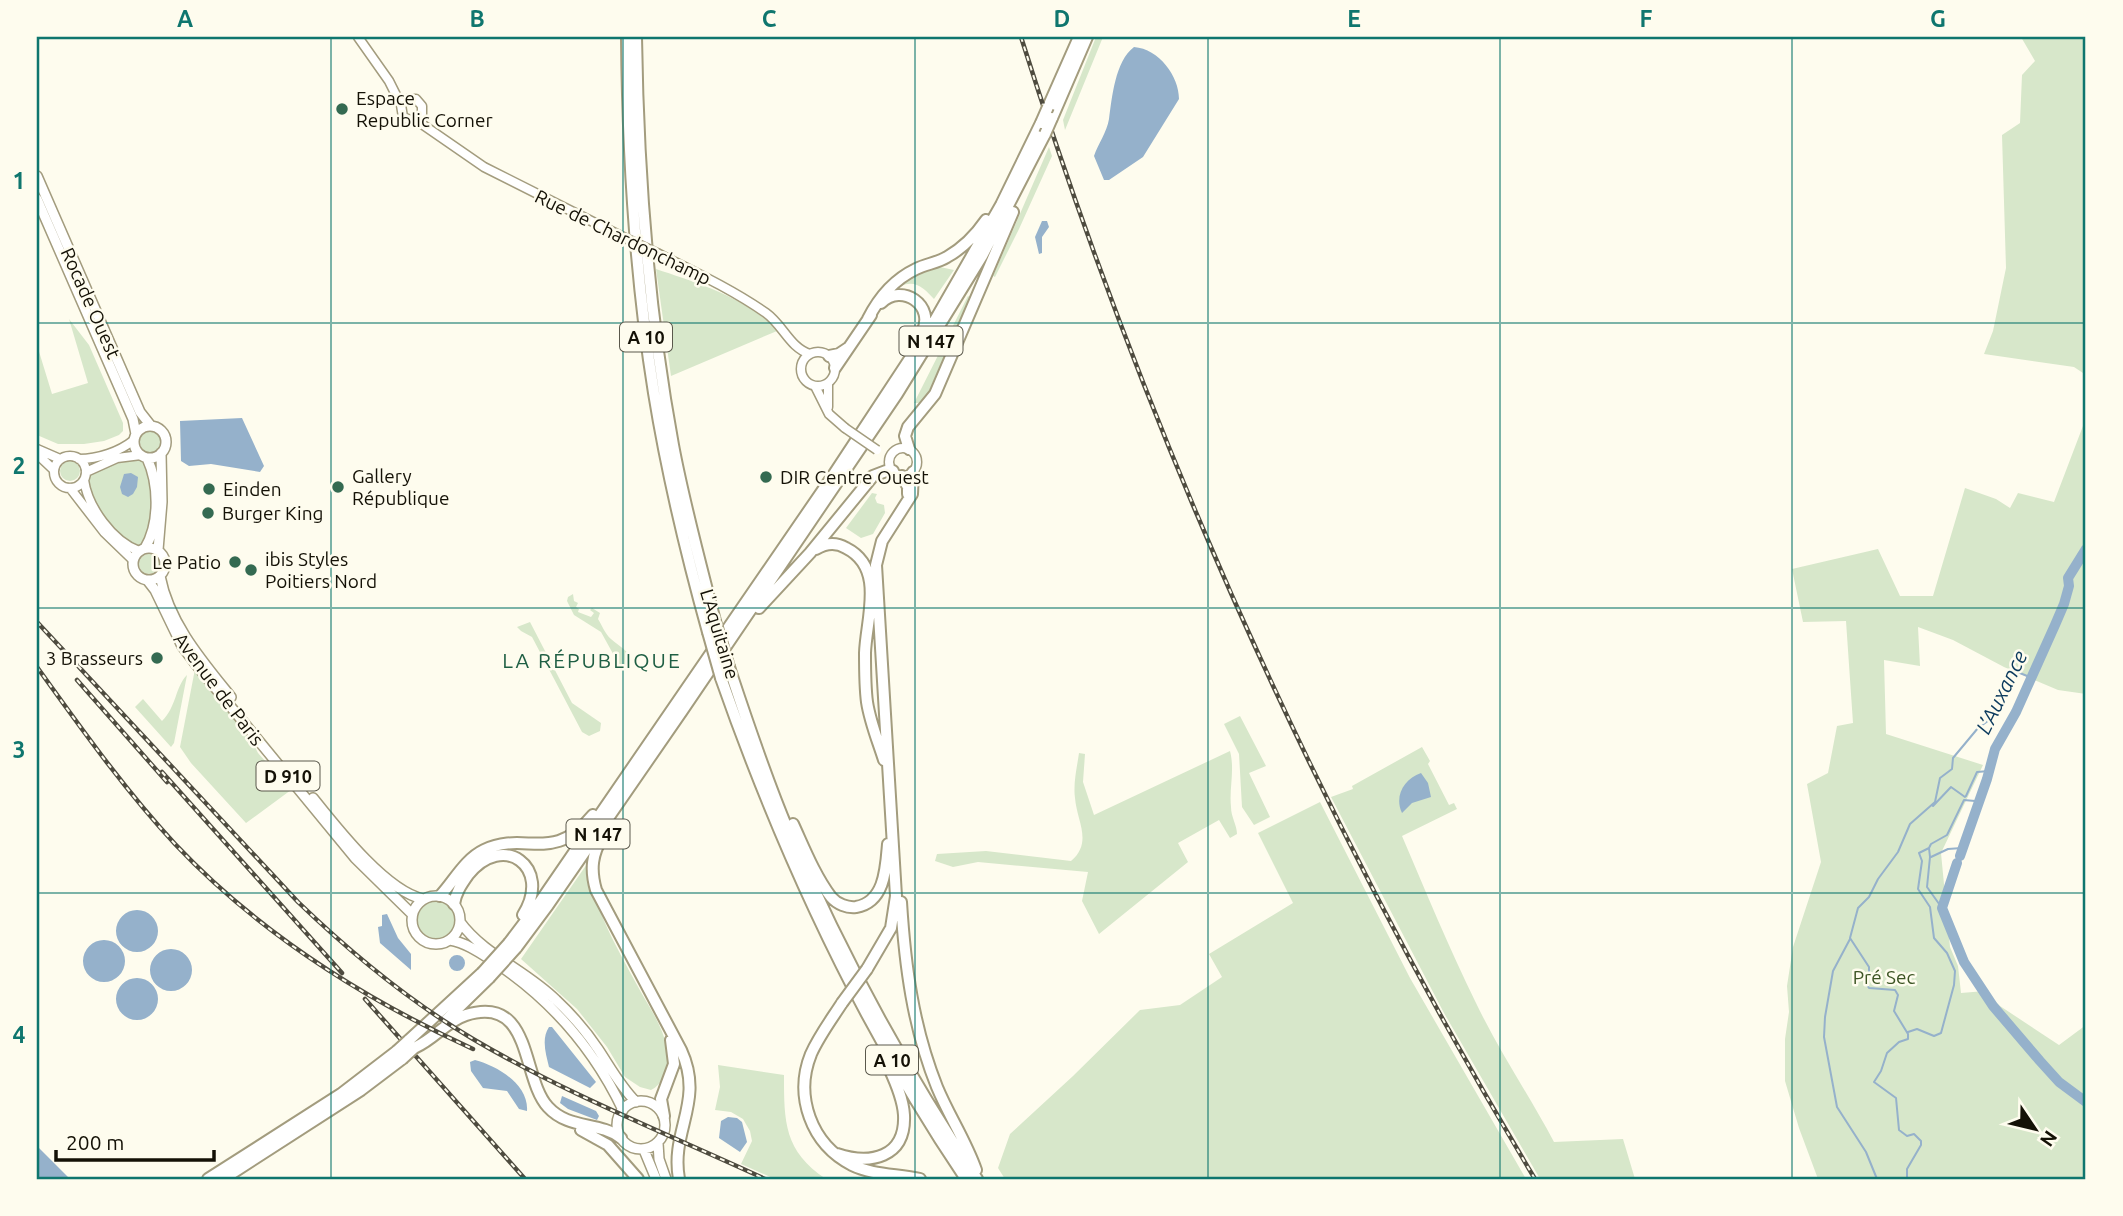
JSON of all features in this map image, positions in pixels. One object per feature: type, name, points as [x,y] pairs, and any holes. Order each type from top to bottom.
[{"type":"highway","name":"L'Aquitaine","points":[[627,37],[634,220],[646,342],[664,449],[689,562],[708,632],[769,808],[826,936],[894,1065],[966,1179]]},
{"type":"highway","name":"L'Aquitaine","points":[[636,37],[642,201],[654,330],[673,447],[707,590],[786,824],[833,931],[902,1060],[979,1179]]},
{"type":"highway","name":"N 147","points":[[511,944],[548,905],[680,715],[919,360],[982,256],[1052,116],[1079,37]]},
{"type":"highway","points":[[909,449],[905,436],[908,428],[935,394],[1044,132],[1064,101],[1087,37]]},
{"type":"highway","name":"N 147","points":[[223,1179],[413,1045],[486,976],[511,944],[905,366],[974,255],[1029,149],[1044,132]]},
{"type":"highway","points":[[835,368],[884,293],[899,279],[916,269],[946,258],[974,236],[1029,149]]},
{"type":"highway","points":[[868,319],[885,299],[892,295],[905,295],[918,302],[924,311],[926,323],[905,366]]},
{"type":"highway","points":[[829,356],[839,354],[850,346]]},
{"type":"highway","points":[[679,1179],[677,1155],[690,1102],[691,1086],[685,1059],[600,901],[591,870],[598,845],[680,715],[749,620],[810,553],[873,476],[886,471],[902,473],[909,492],[877,555],[865,651],[867,702],[888,771]]},
{"type":"highway","points":[[810,553],[826,544],[844,547],[860,559],[873,581],[896,896],[894,920],[888,936],[820,1036],[811,1055],[804,1087],[807,1113],[824,1142],[860,1168],[920,1179]]},
{"type":"highway","points":[[731,665],[786,809],[817,873],[836,902],[846,906],[868,903],[880,889],[891,810]]},
{"type":"highway","points":[[440,896],[471,859],[485,849],[504,845],[551,844],[576,833],[656,732]]},
{"type":"highway","points":[[894,852],[901,896],[906,967],[919,1034],[938,1088],[970,1152],[979,1179]]},
{"type":"highway","name":"N 147","points":[[454,904],[459,888],[483,860],[500,855],[520,860],[531,874],[533,891],[511,944]]},
{"type":"highway","points":[[826,936],[893,1077],[904,1114],[900,1138],[883,1156],[872,1160],[859,1160],[838,1154]]},
{"type":"highway","points":[[413,1045],[427,1042],[456,1019],[488,1013],[499,1015],[515,1027],[522,1037],[534,1085],[540,1097],[556,1114],[608,1145],[638,1179]]},
{"type":"highway","points":[[664,1116],[662,1095],[674,1058],[673,1044],[666,1024]]},
{"type":"highway","name":"N 147","points":[[208,1179],[302,1124]]},
{"type":"highway","points":[[574,1124],[607,1130],[621,1139]]},
{"type":"main road","points":[[358,37],[388,81],[401,105],[403,117],[408,120],[421,116],[421,103],[388,81]]},
{"type":"main road","points":[[401,105],[413,98]]},
{"type":"main road","name":"Rue de Chardonchamp","points":[[421,116],[429,127],[484,167],[713,282],[765,313],[778,324],[799,350],[810,354]]},
{"type":"main road","name":"Rocade Ouest","points":[[37,176],[134,400],[143,418],[151,426]]},
{"type":"main road","name":"Rocade Ouest","points":[[37,199],[133,419],[135,437]]},
{"type":"main road","points":[[792,343],[802,364],[803,377],[815,386],[829,414],[845,428],[890,456]]},
{"type":"main road","points":[[802,364],[810,354],[820,352],[829,356],[835,368],[832,379],[828,383],[815,386]]},
{"type":"main road","points":[[828,383],[829,414]]},
{"type":"main road","points":[[37,451],[54,470],[59,483],[70,488],[104,533],[133,561],[136,575],[149,581],[160,576],[165,561],[158,550],[162,502],[161,453],[166,445],[165,436],[159,429],[151,426],[142,428],[126,446],[105,455],[79,459],[66,456],[60,459],[54,470]]},
{"type":"main road","points":[[133,561],[150,539],[155,506],[153,475],[144,456],[136,449],[135,437]]},
{"type":"main road","points":[[896,449],[909,449],[917,460],[902,473],[889,464],[890,456],[896,449]]},
{"type":"main road","points":[[37,451],[60,459]]},
{"type":"main road","points":[[70,488],[78,486],[85,476],[117,458],[161,453]]},
{"type":"main road","points":[[79,459],[84,465],[88,496],[97,513],[125,543],[142,549],[158,550]]},
{"type":"main road","name":"Avenue de Paris","points":[[160,576],[174,615],[193,650],[289,770],[378,870],[406,893],[423,899]]},
{"type":"main road","name":"Avenue de Paris","points":[[149,581],[182,646],[194,662],[355,858],[412,914]]},
{"type":"main road","points":[[450,940],[457,932],[460,922],[454,904],[440,896],[423,899],[412,914],[412,927],[418,937],[436,944],[450,940],[470,946],[535,992],[562,1016],[592,1055],[623,1110]]},
{"type":"main road","points":[[460,922],[474,938],[532,979],[568,1011],[636,1102]]},
{"type":"main road","points":[[658,1143],[644,1150],[632,1147],[621,1139],[616,1123],[623,1110],[636,1102],[652,1103],[664,1116],[665,1130],[658,1143],[659,1159],[666,1179]]},
{"type":"main road","points":[[644,1150],[656,1179]]},
{"type":"green space","points":[[1096,37],[1103,37],[1065,130],[1063,120]]},
{"type":"green space","points":[[2021,37],[2086,37],[2086,375],[2074,367],[1984,354],[1993,331],[2006,268],[2002,135],[2020,123],[2022,75],[2035,61]]},
{"type":"green space","points":[[1049,147],[1052,156],[995,277],[993,276]]},
{"type":"green space","points":[[940,267],[954,270],[934,299],[915,284],[901,286],[920,272]]},
{"type":"green space","points":[[656,269],[737,301],[766,320],[777,331],[671,376]]},
{"type":"green space","points":[[968,296],[970,297],[926,398],[920,403],[914,403]]},
{"type":"green space","points":[[69,319],[89,345],[123,423],[123,431],[119,435],[104,441],[58,444],[37,435],[37,345],[52,394],[88,383]]},
{"type":"green space","name":"Pré Sec","points":[[2086,418],[2086,694],[2058,690],[2004,667],[1953,640],[1918,627],[1920,666],[1884,660],[1886,734],[1983,765],[1941,853],[1950,947],[1958,966],[1961,993],[1985,991],[2000,1006],[2059,1045],[2086,1025],[2086,1179],[1818,1179],[1785,1081],[1785,1039],[1789,1012],[1787,986],[1793,947],[1821,862],[1807,784],[1828,773],[1837,726],[1853,723],[1846,621],[1803,622],[1792,569],[1878,549],[1900,596],[1933,596],[1965,488],[1996,499],[2010,508],[2018,493],[2054,502]]},
{"type":"green space","points":[[151,431],[161,438],[162,442],[155,452],[151,453],[141,446],[140,442],[147,432]]},
{"type":"green space","points":[[137,457],[147,464],[152,494],[147,533],[144,543],[137,547],[118,534],[104,518],[87,479],[103,466]]},
{"type":"green space","points":[[66,461],[74,461],[80,471],[74,481],[66,481],[60,475],[60,467]]},
{"type":"green space","points":[[872,493],[877,494],[877,503],[884,505],[885,513],[873,534],[861,538],[846,528]]},
{"type":"green space","points":[[145,554],[153,554],[159,564],[153,574],[145,574],[139,568],[139,560]]},
{"type":"green space","points":[[573,594],[574,601],[578,603],[578,612],[591,617],[594,613],[590,610],[592,608],[600,613],[598,619],[607,635],[629,655],[627,670],[622,670],[601,632],[574,615],[567,601]]},
{"type":"green space","points":[[530,622],[572,703],[601,723],[600,731],[589,736],[582,732],[532,637],[517,627]]},
{"type":"green space","points":[[195,669],[252,741],[258,753],[291,790],[246,823],[191,763],[180,747]]},
{"type":"green space","points":[[187,675],[171,747],[135,707],[143,699],[162,721],[171,709]]},
{"type":"green space","points":[[1240,716],[1266,766],[1249,773],[1270,817],[1254,825],[1242,807],[1239,754],[1224,724]]},
{"type":"green space","points":[[1422,747],[1449,805],[1454,803],[1457,809],[1402,836],[1476,1003],[1554,1142],[1623,1139],[1635,1179],[1540,1179],[1444,1013],[1331,797],[1353,789],[1352,786]]},
{"type":"green space","points":[[1230,751],[1231,811],[1237,834],[1230,838],[1219,820],[1178,843],[1188,862],[1099,934],[1082,901],[1088,872],[978,862],[953,867],[935,861],[937,854],[986,851],[1071,861],[1078,854],[1082,839],[1075,793],[1079,753],[1085,754],[1083,782],[1094,815]]},
{"type":"green space","points":[[1320,802],[1410,978],[1526,1179],[1005,1179],[998,1168],[1010,1134],[1140,1010],[1180,1005],[1222,977],[1209,954],[1293,903],[1258,833]]},
{"type":"green space","points":[[587,864],[601,914],[657,1020],[665,1041],[668,1054],[666,1072],[660,1083],[651,1090],[640,1087],[625,1077],[607,1047],[577,1009],[521,959]]},
{"type":"green space","points":[[436,901],[449,907],[455,920],[449,933],[436,939],[423,933],[417,920],[423,907]]},
{"type":"green space","points":[[718,1065],[784,1075],[789,1134],[802,1158],[826,1179],[775,1179],[741,1164],[752,1141],[750,1131],[743,1119],[731,1112],[715,1110],[720,1087]]},
{"type":"water","points":[[1134,47],[1152,53],[1166,65],[1175,81],[1179,99],[1143,157],[1109,180],[1104,180],[1094,156],[1108,124],[1113,91],[1122,61]]},
{"type":"water","points":[[1042,221],[1047,221],[1049,227],[1042,237],[1042,253],[1039,254],[1035,237]]},
{"type":"water","points":[[242,418],[264,466],[260,472],[211,464],[189,466],[181,461],[180,421]]},
{"type":"water","points":[[131,473],[138,477],[137,487],[128,497],[122,494],[120,487],[124,474]]},
{"type":"water","points":[[1421,773],[1428,783],[1431,797],[1412,803],[1402,813],[1399,800],[1402,789],[1410,779]]},
{"type":"water","points":[[137,910],[152,916],[158,931],[152,946],[137,952],[122,946],[116,931],[122,916]]},
{"type":"water","points":[[387,914],[398,938],[411,954],[411,970],[380,943],[378,927],[382,926],[382,915]]},
{"type":"water","points":[[104,940],[119,946],[125,961],[119,976],[104,982],[89,976],[83,961],[89,946]]},
{"type":"water","points":[[171,949],[186,955],[192,970],[186,985],[171,991],[156,985],[150,970],[156,955]]},
{"type":"water","points":[[454,955],[460,955],[465,963],[463,969],[454,971],[449,966],[449,960]]},
{"type":"water","points":[[137,978],[152,984],[158,999],[152,1014],[137,1020],[122,1014],[116,999],[122,984]]},
{"type":"water","points":[[549,1027],[552,1027],[596,1082],[590,1088],[549,1067],[545,1042]]},
{"type":"water","points":[[475,1060],[510,1078],[523,1093],[527,1111],[519,1109],[507,1091],[483,1088],[471,1071],[470,1062]]},
{"type":"water","points":[[562,1096],[596,1111],[599,1116],[597,1120],[568,1109],[560,1103]]},
{"type":"water","points":[[728,1117],[742,1122],[747,1142],[740,1152],[719,1138],[721,1121]]},
{"type":"water","points":[[37,1146],[70,1179],[37,1179]]},
{"type":"waterway","name":"L’Auxance","points":[[1960,856],[1995,749],[2016,712],[2064,604],[2069,586],[2068,578],[2086,549]]},
{"type":"waterway","points":[[1907,1179],[1907,1169],[1921,1141],[1914,1134],[1907,1136],[1899,1130],[1896,1098],[1874,1082],[1887,1053],[1899,1042],[1908,1039],[1908,1034],[1894,1011],[1898,995],[1895,990],[1869,988],[1862,977],[1869,973],[1869,967],[1850,938],[1858,908],[1869,897],[1878,879],[1898,852],[1910,824],[1935,802],[1940,778],[1952,769],[1953,758],[1978,728],[1995,716],[2000,694],[2015,671],[2032,678]]},
{"type":"waterway","points":[[1966,796],[1977,772],[1989,771]]},
{"type":"waterway","points":[[1933,806],[1951,787],[1965,797]]},
{"type":"waterway","points":[[1942,908],[1927,887],[1929,848],[1947,835],[1964,800],[1975,801],[1979,798]]},
{"type":"waterway","points":[[1908,1032],[1917,1029],[1934,1036],[1941,1033],[1954,985],[1955,971],[1947,953],[1934,938],[1930,907],[1918,889],[1922,861],[1919,853],[1929,848]]},
{"type":"waterway","points":[[1931,857],[1948,849],[1962,848]]},
{"type":"waterway","name":"L’Auxance","points":[[1957,863],[1942,908],[1964,962],[1993,1006],[2040,1061],[2059,1082],[2086,1102]]},
{"type":"waterway","points":[[1850,939],[1833,971],[1824,1037],[1837,1107],[1866,1152],[1877,1179]]},
{"type":"railway","points":[[1021,37],[1070,186],[1124,333],[1182,479],[1245,623],[1311,766],[1382,906],[1456,1044],[1535,1179]]},
{"type":"railway","points":[[37,622],[298,902],[339,940],[404,993],[473,1039],[544,1078],[765,1179]]},
{"type":"railway","points":[[37,667],[138,802],[175,844],[241,906],[277,935],[352,985],[473,1049]]},
{"type":"railway","points":[[77,680],[167,782]]},
{"type":"railway","points":[[162,772],[342,973]]},
{"type":"railway","points":[[365,999],[525,1179]]},
{"type":"place","name":"Espace Republic Corner","points":[[342,109]]},
{"type":"place","name":"DIR Centre Ouest","points":[[766,477]]},
{"type":"place","name":"Gallery République","points":[[338,487]]},
{"type":"place","name":"Einden","points":[[209,489]]},
{"type":"place","name":"Burger King","points":[[208,513]]},
{"type":"place","name":"Le Patio","points":[[235,562]]},
{"type":"place","name":"ibis Styles Poitiers Nord","points":[[251,570]]},
{"type":"place","name":"3 Brasseurs","points":[[157,658]]},
{"type":"district","name":"LA RÉPUBLIQUE","points":[[592,660]]}]
